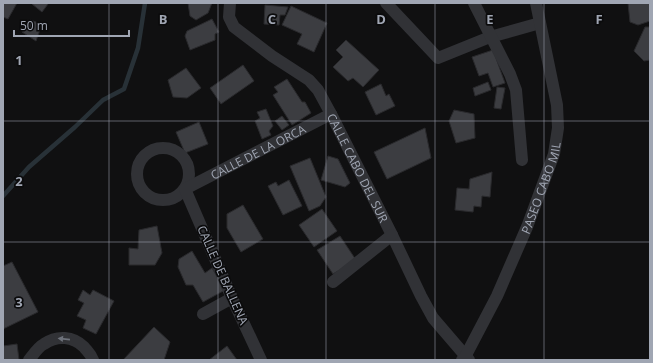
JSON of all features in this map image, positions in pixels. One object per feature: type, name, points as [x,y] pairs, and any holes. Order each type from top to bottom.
[{"type":"street","name":"CALLE CABO DEL SUR","points":[[230,3],[229,17],[234,27],[272,56],[309,80],[318,90],[433,318],[465,359]]},
{"type":"street","points":[[386,3],[438,58],[490,37],[540,23]]},
{"type":"street","points":[[474,3],[510,74],[516,90],[522,160]]},
{"type":"street","name":"PASEO CABO MIL","points":[[465,359],[497,296],[527,227],[554,154],[558,128],[557,105],[536,3]]},
{"type":"street","name":"CALLE DE LA ORCA","points":[[186,189],[190,175],[186,160],[175,150],[161,148],[147,153],[138,166],[137,181],[145,194],[159,200],[174,199],[186,189],[331,114]]},
{"type":"street","name":"CALLE DE BALLENA","points":[[186,189],[232,298],[261,360]]},
{"type":"street","points":[[332,282],[392,235]]},
{"type":"street","points":[[203,314],[232,298]]},
{"type":"street","points":[[29,360],[43,344],[55,338],[68,338],[80,343],[92,355],[93,360]]},
{"type":"building","points":[[3,3],[17,3],[8,19],[3,17]]},
{"type":"building","points":[[188,3],[212,3],[208,13],[196,20],[190,16]]},
{"type":"building","points":[[628,3],[650,3],[650,21],[638,25],[630,22]]},
{"type":"building","points":[[32,4],[48,4],[42,12]]},
{"type":"building","points":[[265,5],[288,7],[285,15],[280,15],[279,25],[264,24]]},
{"type":"building","points":[[291,6],[327,23],[314,52],[297,44],[302,34],[282,25]]},
{"type":"building","points":[[212,19],[219,32],[215,34],[215,40],[190,50],[185,36],[187,31]]},
{"type":"building","points":[[30,20],[42,24],[36,41],[22,32]]},
{"type":"building","points":[[645,27],[650,27],[650,60],[644,61],[634,51]]},
{"type":"building","points":[[346,40],[379,70],[363,87],[353,78],[348,81],[333,67],[343,57],[336,50]]},
{"type":"building","points":[[493,50],[505,83],[493,87],[488,73],[479,76],[472,57]]},
{"type":"building","points":[[243,65],[254,81],[221,104],[210,88]]},
{"type":"building","points":[[186,68],[201,88],[187,98],[173,97],[168,80]]},
{"type":"building","points":[[287,79],[302,102],[305,102],[311,113],[292,125],[273,95],[278,92],[274,87]]},
{"type":"building","points":[[488,82],[491,90],[475,96],[473,88]]},
{"type":"building","points":[[381,84],[386,96],[389,94],[395,106],[376,115],[365,92]]},
{"type":"building","points":[[497,87],[505,88],[501,109],[494,108]]},
{"type":"building","points":[[266,109],[273,126],[269,131],[271,135],[262,139],[255,121],[260,118],[257,112]]},
{"type":"building","points":[[454,110],[474,114],[475,138],[456,143],[449,121]]},
{"type":"building","points":[[282,116],[289,125],[282,130],[275,121]]},
{"type":"building","points":[[199,122],[208,144],[185,153],[176,132]]},
{"type":"building","points":[[425,128],[431,158],[387,179],[374,152]]},
{"type":"building","points":[[328,156],[338,159],[350,183],[345,187],[321,180]]},
{"type":"building","points":[[310,158],[326,197],[320,206],[309,211],[290,166]]},
{"type":"building","points":[[492,172],[490,197],[482,196],[481,207],[474,206],[473,212],[455,210],[457,188],[469,189],[470,179]]},
{"type":"building","points":[[289,180],[302,206],[283,215],[268,186],[276,182],[278,186]]},
{"type":"building","points":[[243,205],[263,239],[241,252],[227,228],[227,214]]},
{"type":"building","points":[[322,209],[337,231],[314,247],[299,225]]},
{"type":"building","points":[[157,226],[162,253],[155,265],[129,265],[129,248],[138,249],[139,230]]},
{"type":"building","points":[[340,236],[356,260],[333,274],[317,250]]},
{"type":"building","points":[[192,251],[205,273],[212,268],[225,290],[203,302],[193,285],[186,285],[178,267],[179,259]]},
{"type":"building","points":[[12,262],[38,312],[3,329],[3,266]]},
{"type":"building","points":[[83,290],[90,295],[93,290],[114,301],[96,334],[83,328],[86,320],[77,316],[84,303],[78,300]]},
{"type":"building","points":[[154,327],[170,342],[164,360],[123,360]]},
{"type":"building","points":[[17,344],[19,360],[3,360],[3,346]]},
{"type":"building","points":[[227,346],[237,360],[209,360]]},
{"type":"waterway","points":[[3,196],[29,167],[75,127],[103,100],[124,89],[138,48],[145,3]]}]
